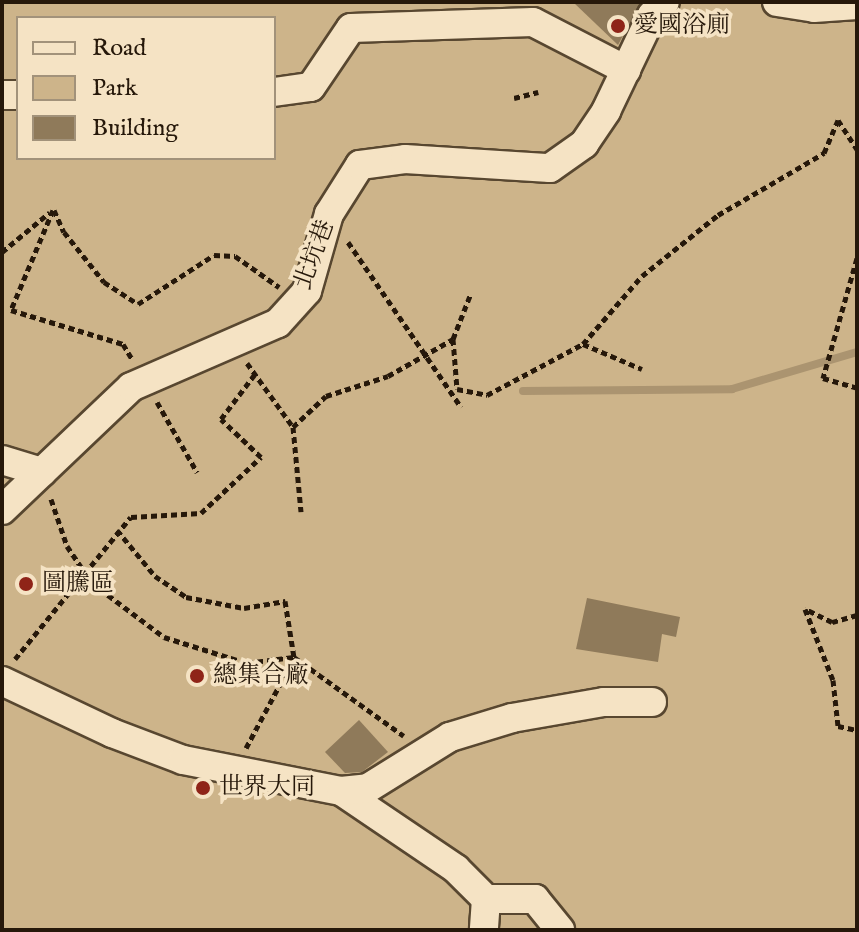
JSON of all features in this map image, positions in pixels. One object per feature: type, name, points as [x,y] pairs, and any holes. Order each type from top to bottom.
[{"type":"street","name":"北坑巷","points":[[2,510],[131,387],[230,340],[278,323],[307,291],[329,214],[360,165],[405,159],[550,168],[584,144],[626,70],[652,15],[665,2]]},
{"type":"street","points":[[777,2],[814,8],[857,5]]},
{"type":"street","points":[[276,92],[311,87],[351,28],[533,22],[626,70]]},
{"type":"street","points":[[2,460],[42,472]]},
{"type":"street","points":[[7,672],[112,733],[183,760],[341,791],[368,788],[450,737],[512,718],[604,702],[652,702]]},
{"type":"street","points":[[341,791],[456,869],[486,899],[535,899],[560,930]]},
{"type":"street","points":[[484,930],[486,899]]},
{"type":"path","points":[[514,98],[538,92]]},
{"type":"path","points":[[471,293],[453,339],[457,389],[487,395],[583,344],[642,276],[718,215],[824,153],[838,120],[857,149]]},
{"type":"path","points":[[2,252],[53,210]]},
{"type":"path","points":[[53,210],[64,232],[104,282],[138,304],[214,255],[235,256],[299,299]]},
{"type":"path","points":[[11,310],[53,210]]},
{"type":"path","points":[[329,214],[461,407]]},
{"type":"path","points":[[857,258],[823,378],[857,388]]},
{"type":"path","points":[[2,309],[123,344],[197,472]]},
{"type":"path","points":[[293,427],[326,396],[388,376],[453,339]]},
{"type":"path","points":[[230,340],[293,427],[301,512]]},
{"type":"path","points":[[583,344],[642,369]]},
{"type":"path","points":[[7,672],[84,571],[131,517],[201,513],[261,457],[221,419],[255,374]]},
{"type":"path","points":[[42,472],[67,546],[84,571],[125,611],[164,637],[247,663],[294,657],[427,751]]},
{"type":"path","points":[[117,530],[155,576],[186,597],[244,608],[285,601],[294,657],[240,759]]},
{"type":"path","points":[[857,615],[832,622],[805,609],[833,680],[838,726],[857,730]]},
{"type":"green space","points":[[2,2],[857,2],[857,930],[2,930]]},
{"type":"building","name":"愛國浴廁","points":[[573,2],[641,2],[618,45]]},
{"type":"building","points":[[587,598],[680,617],[676,637],[662,634],[658,662],[576,649]]},
{"type":"building","points":[[359,720],[388,752],[362,772],[345,773],[325,752]]},
{"type":"waterway","points":[[523,391],[732,389],[857,352]]},
{"type":"place","name":"愛國浴廁","points":[[618,26]]},
{"type":"place","name":"圖騰區","points":[[26,584]]},
{"type":"place","name":"總集合廠","points":[[197,676]]},
{"type":"place","name":"世界大同","points":[[203,788]]}]
